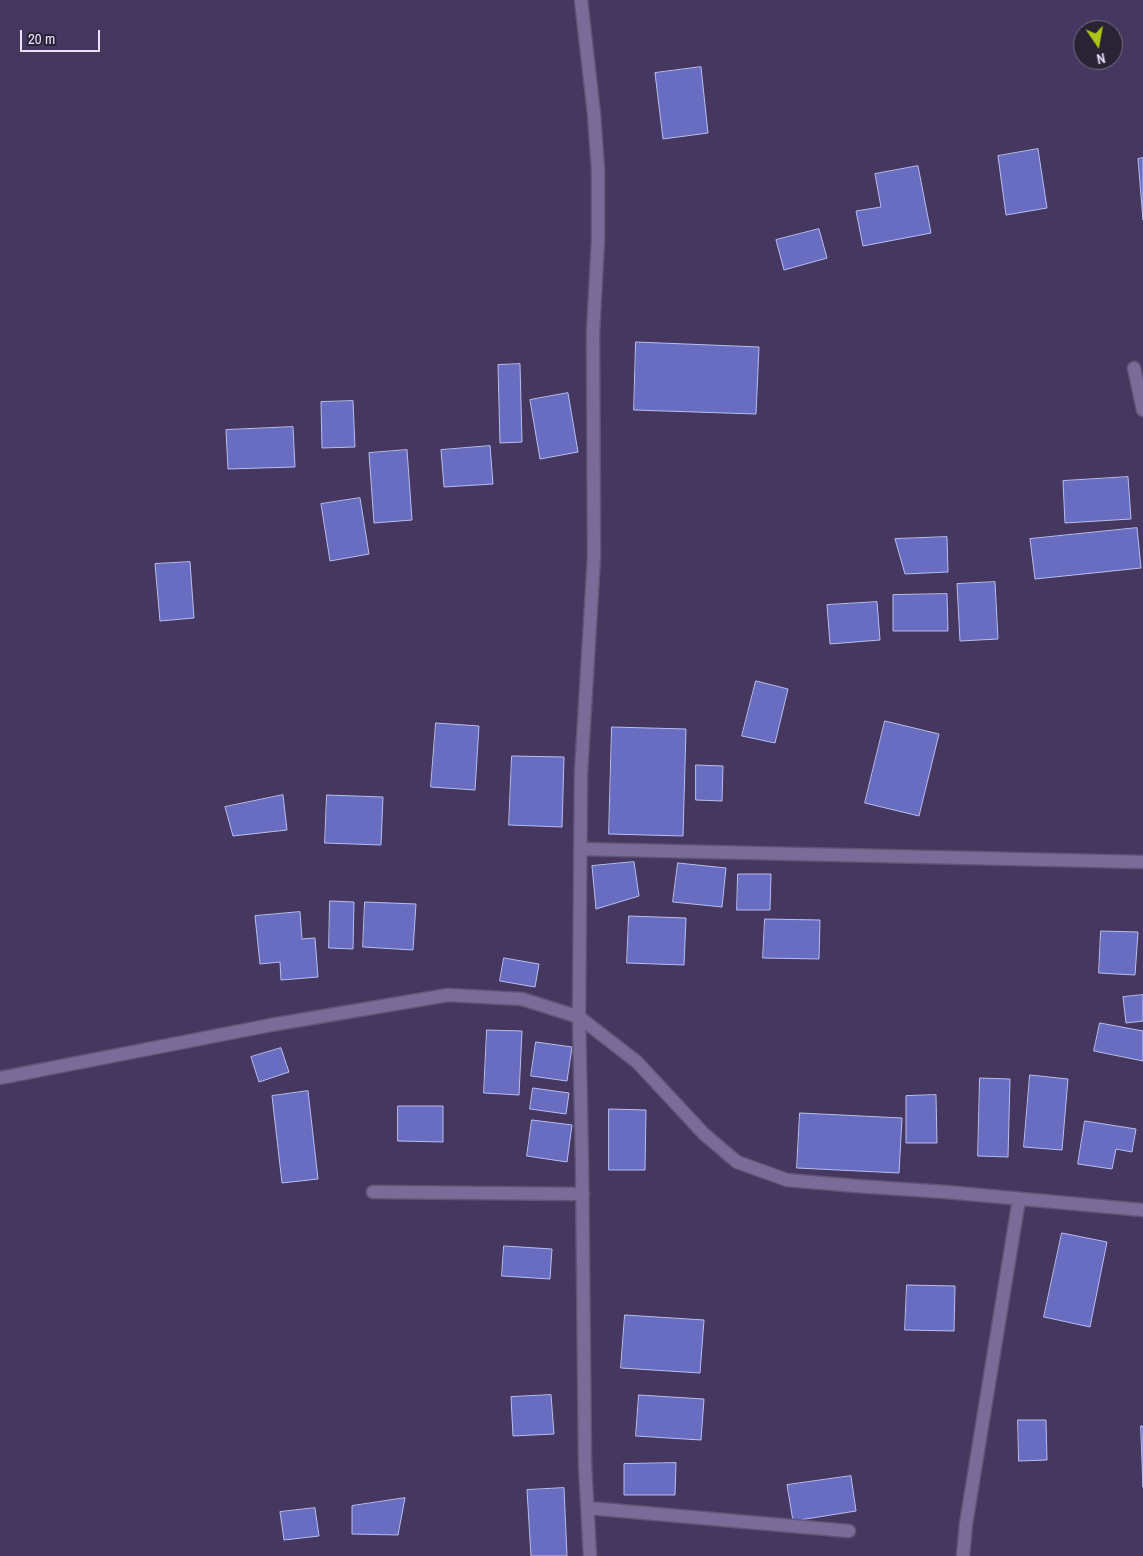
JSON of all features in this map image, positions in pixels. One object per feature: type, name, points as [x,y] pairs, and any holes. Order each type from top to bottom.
[{"type":"street","points":[[581,0],[598,170],[598,240],[592,332],[594,557],[581,773],[579,1017],[586,1465],[590,1556]]},
{"type":"street","points":[[1134,368],[1143,410]]},
{"type":"street","points":[[580,849],[1143,862]]},
{"type":"street","points":[[0,1078],[271,1025],[448,995],[522,998],[579,1017],[637,1062],[704,1134],[737,1162],[787,1180],[1143,1210]]},
{"type":"street","points":[[373,1192],[583,1194]]},
{"type":"street","points":[[963,1556],[966,1524],[1018,1199]]},
{"type":"street","points":[[588,1508],[849,1531]]},
{"type":"building","points":[[701,67],[708,133],[663,139],[655,73]]},
{"type":"building","points":[[1038,149],[1047,208],[1006,215],[998,156]]},
{"type":"building","points":[[1143,158],[1143,220],[1138,159]]},
{"type":"building","points":[[918,166],[931,233],[863,246],[856,211],[881,207],[875,174]]},
{"type":"building","points":[[819,229],[827,258],[784,270],[776,240]]},
{"type":"building","points":[[636,342],[759,347],[756,414],[634,410]]},
{"type":"building","points":[[520,364],[522,442],[500,443],[498,365]]},
{"type":"building","points":[[568,393],[578,452],[540,459],[530,400]]},
{"type":"building","points":[[353,401],[355,447],[322,448],[321,402]]},
{"type":"building","points":[[293,427],[295,467],[228,469],[226,430]]},
{"type":"building","points":[[490,446],[493,484],[444,487],[441,450]]},
{"type":"building","points":[[407,450],[412,520],[374,523],[369,453]]},
{"type":"building","points":[[1128,477],[1131,519],[1065,523],[1063,481]]},
{"type":"building","points":[[360,498],[369,554],[330,561],[321,504]]},
{"type":"building","points":[[1137,528],[1141,568],[1035,579],[1030,539]]},
{"type":"building","points":[[947,537],[948,572],[905,574],[895,539]]},
{"type":"building","points":[[190,562],[194,618],[160,621],[155,564]]},
{"type":"building","points":[[995,582],[998,639],[960,641],[957,584]]},
{"type":"building","points":[[947,594],[948,631],[893,631],[893,595]]},
{"type":"building","points":[[877,602],[880,640],[830,644],[827,605]]},
{"type":"building","points":[[756,681],[788,689],[775,743],[742,736]]},
{"type":"building","points":[[885,721],[939,734],[919,816],[865,803]]},
{"type":"building","points":[[436,723],[479,726],[475,790],[431,787]]},
{"type":"building","points":[[612,727],[686,729],[683,836],[609,834]]},
{"type":"building","points":[[512,756],[564,757],[562,827],[509,825]]},
{"type":"building","points":[[696,765],[723,766],[722,801],[696,800]]},
{"type":"building","points":[[283,795],[287,830],[233,836],[225,807]]},
{"type":"building","points":[[327,795],[383,797],[381,845],[325,843]]},
{"type":"building","points":[[634,862],[639,896],[596,909],[592,866]]},
{"type":"building","points":[[678,863],[726,868],[722,907],[673,902]]},
{"type":"building","points":[[738,874],[771,874],[770,910],[737,910]]},
{"type":"building","points":[[330,901],[354,902],[353,949],[329,948]]},
{"type":"building","points":[[365,902],[416,904],[413,950],[363,947]]},
{"type":"building","points":[[300,912],[302,939],[315,938],[318,977],[281,980],[280,962],[260,964],[255,916]]},
{"type":"building","points":[[629,916],[686,918],[684,965],[627,963]]},
{"type":"building","points":[[765,919],[820,920],[819,959],[763,958]]},
{"type":"building","points":[[1101,931],[1138,932],[1135,975],[1099,973]]},
{"type":"building","points":[[504,958],[539,964],[535,987],[500,981]]},
{"type":"building","points":[[1143,995],[1143,1021],[1126,1023],[1123,997]]},
{"type":"building","points":[[1100,1023],[1143,1031],[1143,1061],[1094,1051]]},
{"type":"building","points":[[487,1030],[522,1031],[519,1095],[484,1093]]},
{"type":"building","points":[[536,1042],[572,1047],[567,1081],[531,1076]]},
{"type":"building","points":[[281,1048],[289,1072],[259,1082],[251,1057]]},
{"type":"building","points":[[1030,1075],[1068,1079],[1062,1150],[1024,1147]]},
{"type":"building","points":[[980,1078],[1010,1079],[1008,1157],[978,1156]]},
{"type":"building","points":[[533,1088],[569,1093],[566,1114],[530,1109]]},
{"type":"building","points":[[308,1091],[318,1179],[282,1183],[272,1096]]},
{"type":"building","points":[[936,1095],[937,1143],[906,1143],[906,1096]]},
{"type":"building","points":[[398,1106],[443,1106],[443,1142],[398,1141]]},
{"type":"building","points":[[609,1109],[646,1110],[645,1170],[609,1170]]},
{"type":"building","points":[[800,1113],[902,1118],[899,1173],[797,1168]]},
{"type":"building","points":[[532,1120],[572,1125],[567,1162],[527,1156]]},
{"type":"building","points":[[1085,1121],[1136,1129],[1132,1152],[1116,1149],[1112,1169],[1078,1164]]},
{"type":"building","points":[[1062,1233],[1107,1242],[1090,1327],[1044,1317]]},
{"type":"building","points":[[504,1246],[552,1249],[550,1279],[502,1276]]},
{"type":"building","points":[[907,1285],[955,1286],[954,1331],[905,1330]]},
{"type":"building","points":[[625,1315],[704,1320],[700,1373],[621,1368]]},
{"type":"building","points":[[551,1395],[554,1434],[513,1436],[511,1397]]},
{"type":"building","points":[[639,1395],[704,1399],[701,1440],[636,1436]]},
{"type":"building","points":[[1018,1420],[1046,1420],[1047,1460],[1019,1461]]},
{"type":"building","points":[[1141,1426],[1143,1426],[1143,1487]]},
{"type":"building","points":[[676,1463],[675,1495],[624,1495],[624,1464]]},
{"type":"building","points":[[851,1476],[856,1511],[793,1521],[787,1485]]},
{"type":"building","points":[[564,1488],[567,1556],[531,1556],[527,1490]]},
{"type":"building","points":[[405,1498],[398,1535],[352,1534],[352,1506]]},
{"type":"building","points":[[315,1508],[319,1536],[284,1540],[280,1512]]}]
